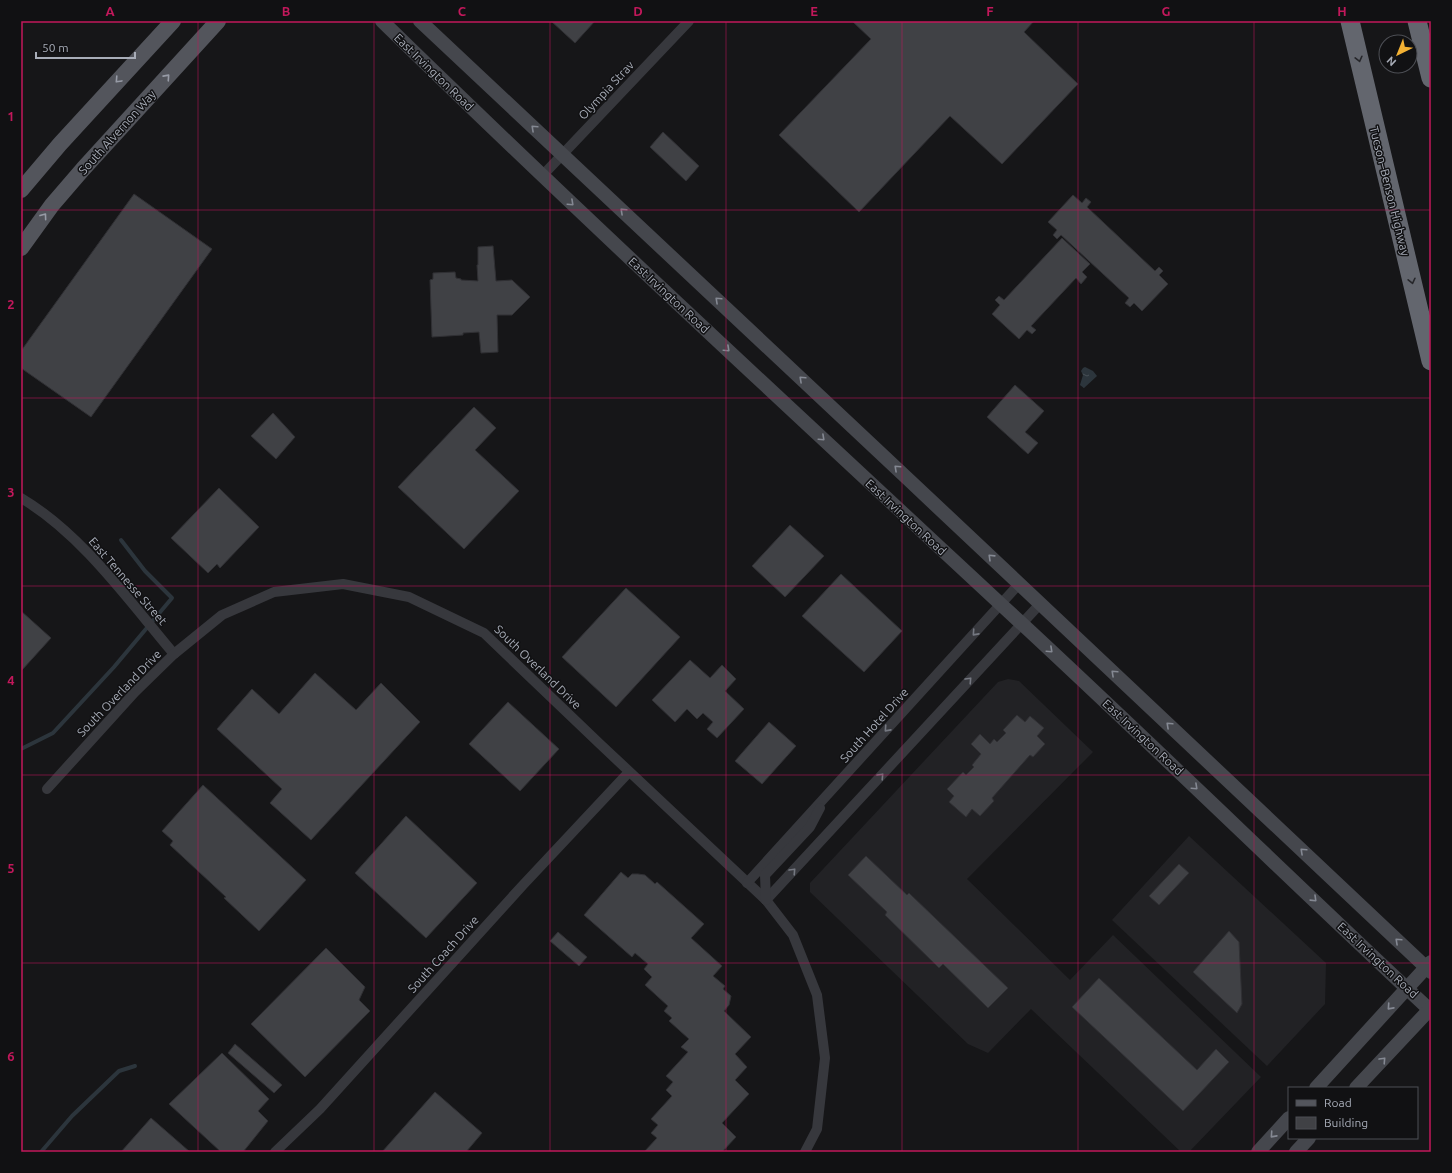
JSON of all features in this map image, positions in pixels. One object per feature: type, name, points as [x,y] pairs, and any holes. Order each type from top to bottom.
[{"type":"highway","name":"Tucson–Benson Highway","points":[[1350,21],[1431,360]]},
{"type":"highway","points":[[1417,21],[1431,78]]},
{"type":"highway","points":[[1426,21],[1431,47]]},
{"type":"main road","points":[[21,190],[60,144],[173,21]]},
{"type":"main road","name":"South Alvernon Way","points":[[21,248],[52,205],[83,169],[218,21]]},
{"type":"main road","name":"East Irvington Road","points":[[382,21],[542,176],[849,464],[1001,604],[1431,1009]]},
{"type":"main road","points":[[420,21],[1040,604],[1429,967],[1407,988],[1317,1087]]},
{"type":"main road","points":[[1357,1087],[1431,1009]]},
{"type":"main road","points":[[1258,1152],[1288,1119]]},
{"type":"main road","points":[[1296,1152],[1308,1139]]},
{"type":"street","name":"Olympia Strav","points":[[542,176],[689,21]]},
{"type":"street","name":"East Tennesse Street","points":[[21,498],[52,520],[79,544],[107,574],[174,654]]},
{"type":"street","name":"South Overland Drive","points":[[47,789],[135,692],[174,654],[222,615],[274,592],[343,584],[409,597],[484,633],[629,772],[766,900],[793,935],[817,995],[825,1058],[817,1129],[805,1152]]},
{"type":"street","name":"South Hotel Drive","points":[[747,883],[1019,584]]},
{"type":"street","points":[[766,900],[1040,604]]},
{"type":"street","name":"South Coach Drive","points":[[275,1152],[320,1109],[523,885],[629,772]]},
{"type":"street","points":[[766,900],[765,875],[810,827],[828,794]]},
{"type":"shaded area","points":[[1008,679],[1019,681],[1093,752],[967,879],[1070,980],[1113,935],[1261,1077],[1189,1152],[1181,1152],[1031,1009],[988,1053],[968,1044],[810,892],[810,883],[998,682]]},
{"type":"shaded area","points":[[1189,836],[1326,963],[1325,1004],[1267,1066],[1112,920]]},
{"type":"water","points":[[1085,367],[1093,371],[1097,376],[1084,388],[1080,385],[1083,375],[1081,371]]},
{"type":"building","points":[[551,21],[595,21],[575,43]]},
{"type":"building","points":[[852,21],[1034,21],[1024,32],[1078,84],[1002,164],[950,116],[859,212],[779,135],[871,39]]},
{"type":"building","points":[[663,132],[699,166],[686,181],[650,147]]},
{"type":"building","points":[[134,194],[212,249],[91,417],[21,368],[21,351]]},
{"type":"building","points":[[1073,195],[1082,203],[1086,198],[1091,202],[1087,207],[1155,271],[1159,267],[1163,271],[1159,275],[1168,284],[1142,311],[1134,303],[1130,307],[1125,303],[1129,298],[1061,235],[1057,239],[1053,235],[1057,230],[1048,222]]},
{"type":"building","points":[[1062,238],[1090,264],[1082,272],[1087,277],[1081,284],[1076,278],[1031,326],[1036,330],[1032,334],[1027,330],[1019,339],[992,314],[1000,305],[995,300],[999,296],[1004,300]]},
{"type":"building","points":[[493,246],[496,281],[512,280],[530,297],[512,315],[497,315],[498,352],[481,353],[479,332],[463,333],[463,335],[432,337],[430,280],[433,279],[433,273],[455,272],[456,278],[461,280],[478,281],[478,247]]},
{"type":"building","points":[[1015,385],[1044,411],[1025,432],[1038,443],[1028,454],[987,417]]},
{"type":"building","points":[[474,407],[496,428],[475,450],[519,491],[464,549],[398,487]]},
{"type":"building","points":[[273,413],[295,437],[276,459],[251,436]]},
{"type":"building","points":[[219,488],[259,527],[220,568],[217,564],[208,573],[171,538]]},
{"type":"building","points":[[790,525],[824,556],[785,597],[752,566]]},
{"type":"building","points":[[841,574],[902,631],[864,672],[802,616]]},
{"type":"building","points":[[626,588],[680,637],[616,707],[562,657]]},
{"type":"building","points":[[21,611],[51,638],[22,670],[21,669]]},
{"type":"building","points":[[690,660],[710,678],[722,665],[736,679],[725,691],[744,709],[717,738],[707,729],[713,722],[703,713],[697,719],[687,709],[675,722],[652,700]]},
{"type":"building","points":[[315,673],[356,710],[381,683],[420,722],[311,840],[270,803],[282,789],[217,729],[252,689],[279,714]]},
{"type":"building","points":[[508,702],[559,749],[520,791],[469,744]]},
{"type":"building","points":[[1017,715],[1025,722],[1030,716],[1044,728],[1037,736],[1045,744],[1033,757],[1030,755],[992,798],[994,801],[980,816],[972,809],[966,817],[949,802],[954,796],[947,789],[963,772],[966,775],[974,767],[972,765],[981,754],[971,744],[980,734],[990,744],[994,739],[997,742],[1006,733],[1003,730]]},
{"type":"building","points":[[769,722],[796,746],[762,784],[735,761]]},
{"type":"building","points":[[203,785],[306,880],[259,931],[224,898],[226,897],[170,845],[173,841],[162,831]]},
{"type":"building","points":[[406,816],[477,883],[426,938],[355,873]]},
{"type":"building","points":[[866,856],[907,895],[909,893],[1008,988],[988,1008],[943,964],[939,968],[885,915],[887,912],[848,875]]},
{"type":"building","points":[[1179,864],[1189,873],[1159,905],[1149,896]]},
{"type":"building","points":[[621,872],[628,878],[632,874],[638,874],[645,875],[655,884],[657,882],[704,924],[691,938],[722,966],[713,976],[725,986],[723,989],[731,996],[729,1005],[724,1011],[751,1037],[735,1054],[747,1067],[735,1080],[749,1094],[722,1123],[736,1137],[722,1152],[644,1152],[657,1138],[651,1133],[658,1125],[651,1119],[672,1096],[666,1090],[673,1082],[666,1076],[688,1052],[681,1047],[689,1039],[669,1021],[672,1018],[664,1011],[668,1006],[645,985],[652,977],[644,969],[648,964],[635,953],[632,957],[584,915]]},
{"type":"building","points":[[1229,931],[1239,942],[1242,1004],[1237,1013],[1193,972]]},
{"type":"building","points":[[558,932],[587,957],[579,966],[550,941]]},
{"type":"building","points":[[326,948],[365,987],[359,1000],[370,1011],[305,1077],[251,1024]]},
{"type":"building","points":[[1099,978],[1197,1070],[1216,1049],[1229,1062],[1183,1111],[1072,1007]]},
{"type":"building","points":[[235,1044],[282,1085],[274,1093],[228,1053]]},
{"type":"building","points":[[222,1053],[269,1099],[258,1111],[268,1121],[243,1152],[221,1152],[169,1104]]},
{"type":"building","points":[[435,1092],[482,1133],[466,1152],[382,1152]]},
{"type":"building","points":[[151,1118],[190,1152],[121,1152]]},
{"type":"waterway","points":[[21,749],[53,733],[114,667],[172,598],[145,571],[121,540]]},
{"type":"waterway","points":[[41,1152],[72,1116],[119,1071],[135,1066]]}]
